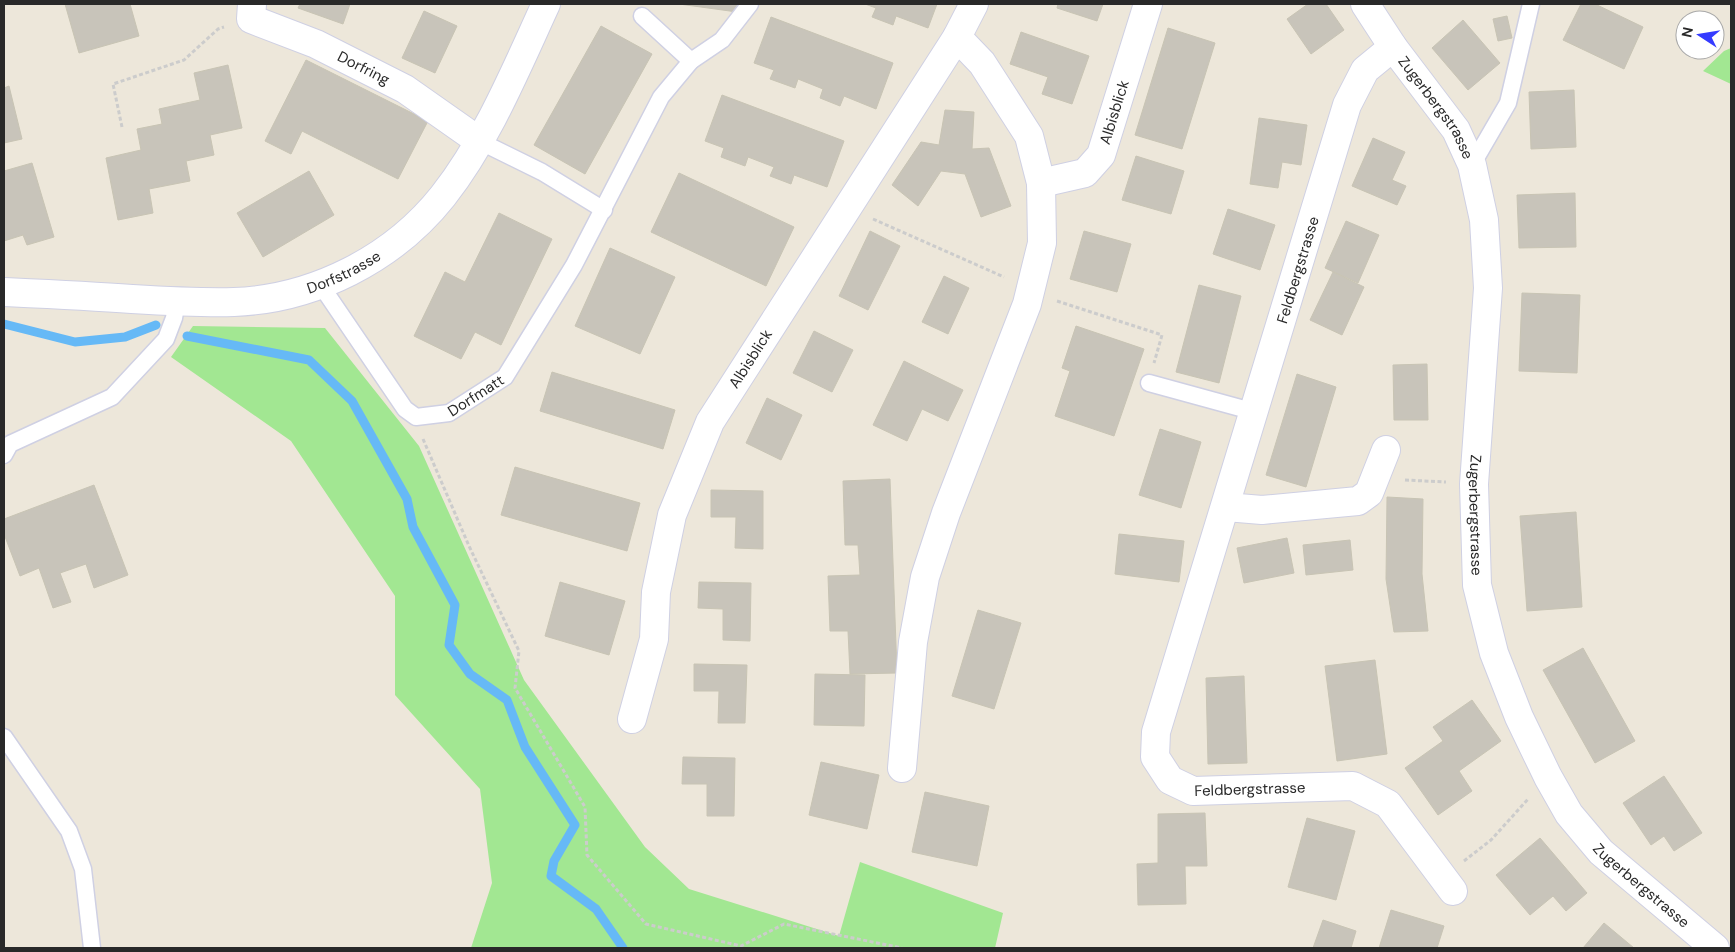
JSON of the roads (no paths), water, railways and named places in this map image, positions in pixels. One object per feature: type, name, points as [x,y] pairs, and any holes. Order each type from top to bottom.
[{"type":"street","name":"Dorfstrasse","points":[[4,292],[177,301],[235,302],[292,293],[344,276],[391,247],[425,217],[444,195],[479,141],[546,4]]},
{"type":"street","name":"Albisblick","points":[[632,719],[654,639],[656,592],[672,515],[710,422],[957,37],[974,4]]},
{"type":"street","name":"Albisblick","points":[[1042,183],[1085,173],[1101,155],[1148,4]]},
{"type":"street","name":"Zugerbergstrasse","points":[[1365,4],[1393,47],[1456,130],[1472,165],[1484,220],[1488,288],[1474,484],[1478,585],[1492,643],[1519,717],[1548,777],[1569,814],[1601,852],[1715,948]]},
{"type":"street","name":"Dorfring","points":[[252,11],[405,90],[479,141]]},
{"type":"street","points":[[902,768],[913,642],[925,577],[946,513],[1027,304],[1042,243],[1042,183],[1029,136],[982,63],[957,37]]},
{"type":"street","name":"Feldbergstrasse","points":[[1393,47],[1365,70],[1348,105],[1156,732],[1155,757],[1170,780],[1193,791],[1353,786],[1388,804],[1448,884]]},
{"type":"street","points":[[1226,507],[1262,510],[1358,501],[1369,493],[1386,450]]},
{"type":"lane","name":"Dorfmatt","points":[[320,284],[405,409],[416,417],[448,413],[505,377],[574,265],[661,97],[691,60],[722,40],[750,4]]},
{"type":"lane","points":[[1472,165],[1508,104],[1531,4]]},
{"type":"lane","points":[[642,16],[691,60]]},
{"type":"lane","points":[[479,141],[542,172],[604,210]]},
{"type":"lane","points":[[4,455],[10,444],[112,397],[166,339],[174,318],[177,301]]},
{"type":"lane","points":[[1149,383],[1255,412]]},
{"type":"lane","points":[[4,737],[69,831],[83,869],[92,948]]},
{"type":"waterway","points":[[4,324],[75,342],[125,337],[156,325]]},
{"type":"waterway","points":[[187,336],[309,360],[352,401],[407,499],[413,527],[455,605],[449,645],[470,674],[507,700],[525,747],[575,825],[554,861],[551,876],[596,909],[623,948]]}]
